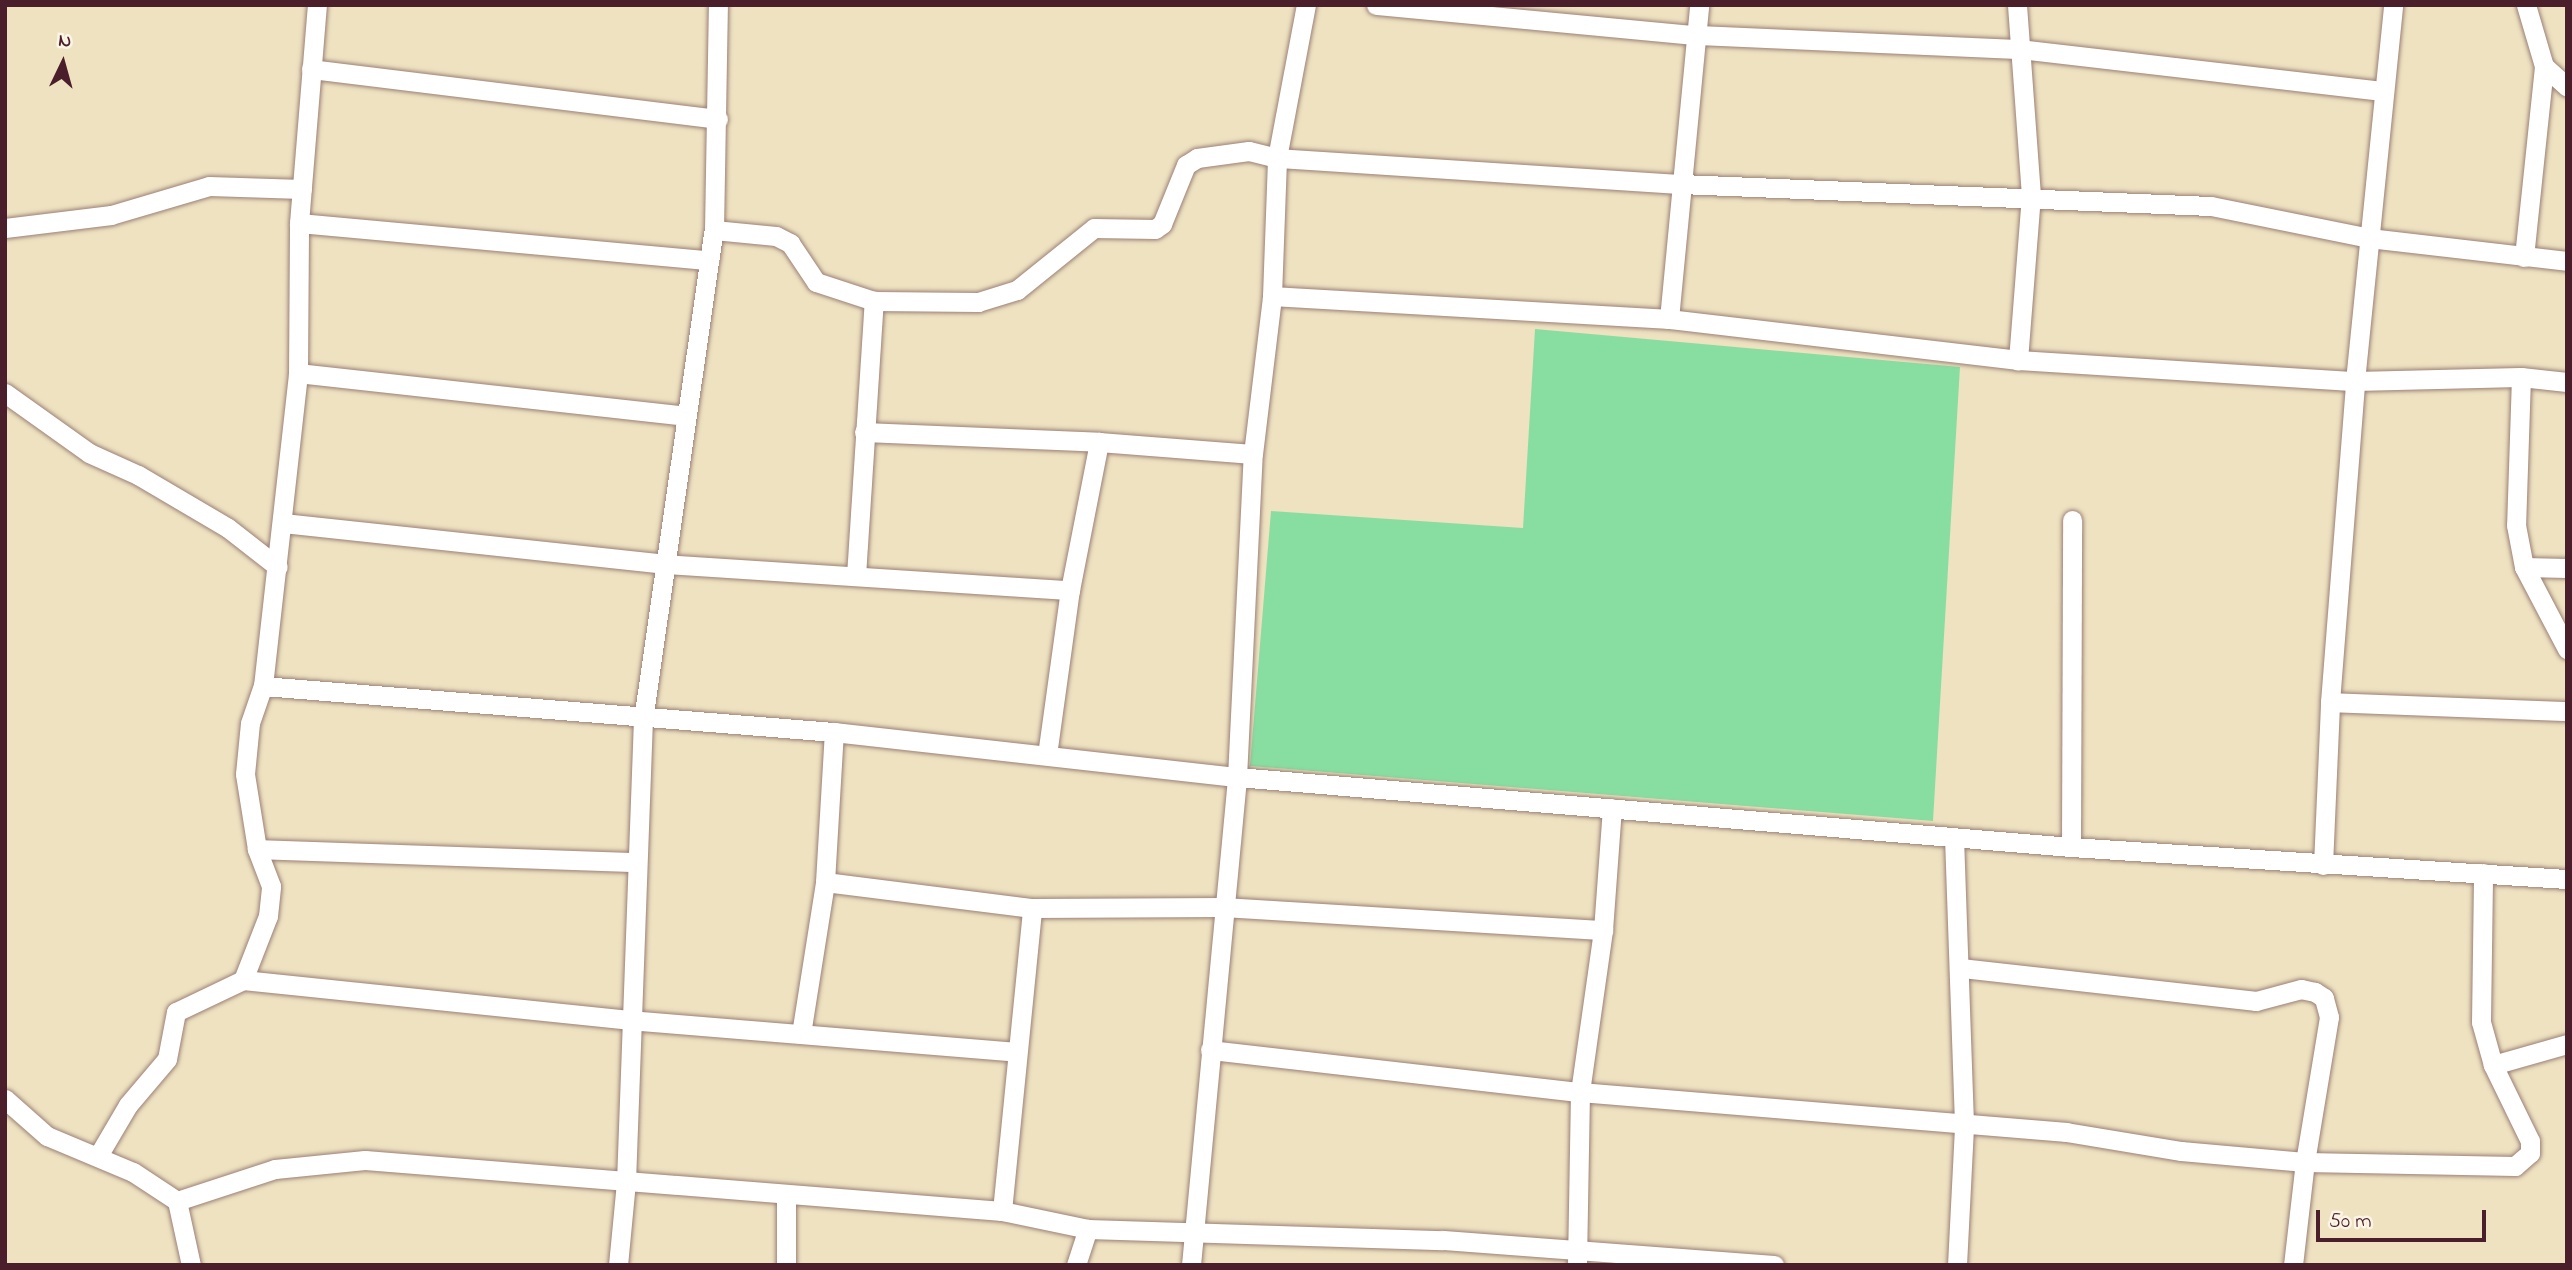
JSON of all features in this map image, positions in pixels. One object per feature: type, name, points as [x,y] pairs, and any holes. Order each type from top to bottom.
[{"type":"street","points":[[243,980],[268,916],[271,886],[257,849],[245,774],[250,723],[263,687],[298,373],[299,223],[317,5]]},
{"type":"street","points":[[618,1265],[626,1182],[629,1020],[643,720],[714,230],[718,5]]},
{"type":"street","points":[[1191,1265],[1191,1234],[1237,777],[1253,454],[1272,296],[1278,158],[1306,5]]},
{"type":"street","points":[[1376,5],[1696,35],[2019,49],[2384,91]]},
{"type":"street","points":[[1669,320],[1699,5]]},
{"type":"street","points":[[2017,5],[2031,195],[2018,360]]},
{"type":"street","points":[[2323,865],[2330,702],[2356,381],[2393,5]]},
{"type":"street","points":[[2524,257],[2544,66],[2526,5]]},
{"type":"street","points":[[2544,66],[2567,87]]},
{"type":"street","points":[[312,69],[718,119]]},
{"type":"street","points":[[714,230],[776,236],[790,243],[816,282],[874,301],[978,302],[998,298],[1034,279],[1094,228],[1155,229],[1162,224],[1180,174],[1197,158],[1249,151],[1278,158],[1681,184],[2031,195],[2211,206],[2369,238],[2567,261]]},
{"type":"street","points":[[5,228],[111,215],[209,186],[302,189]]},
{"type":"street","points":[[299,223],[709,260]]},
{"type":"street","points":[[1272,296],[1669,320],[2018,360],[2356,381],[2521,377],[2567,382]]},
{"type":"street","points":[[856,576],[874,301]]},
{"type":"street","points":[[298,373],[685,416]]},
{"type":"street","points":[[2521,377],[2516,525],[2524,567],[2567,649]]},
{"type":"street","points":[[5,393],[89,453],[138,475],[228,528],[278,567]]},
{"type":"street","points":[[864,432],[1099,442],[1253,454]]},
{"type":"street","points":[[1047,755],[1070,590],[1099,442]]},
{"type":"street","points":[[2071,846],[2072,520]]},
{"type":"street","points":[[283,523],[664,564],[1070,590]]},
{"type":"street","points":[[2524,567],[2567,568]]},
{"type":"street","points":[[263,687],[643,720],[834,732],[1237,777],[1954,837],[2323,865],[2567,879]]},
{"type":"street","points":[[2330,702],[2567,711]]},
{"type":"street","points":[[801,1034],[825,882],[834,732]]},
{"type":"street","points":[[1577,1259],[1580,1091],[1603,930],[1612,808]]},
{"type":"street","points":[[1954,837],[1961,968],[1964,1127],[1957,1265]]},
{"type":"street","points":[[257,849],[636,862]]},
{"type":"street","points":[[1210,1050],[1580,1091],[1964,1127],[2066,1132],[2180,1151],[2305,1162],[2515,1166],[2530,1153],[2530,1141],[2493,1065],[2481,1022],[2478,991],[2483,873]]},
{"type":"street","points":[[825,882],[1032,908],[1224,907],[1603,930]]},
{"type":"street","points":[[1002,1211],[1032,908]]},
{"type":"street","points":[[1961,968],[2256,1001],[2301,989],[2315,992],[2324,998],[2329,1017],[2305,1162],[2293,1265]]},
{"type":"street","points":[[98,1156],[128,1105],[167,1059],[176,1012],[243,980],[629,1020],[1017,1052]]},
{"type":"street","points":[[2493,1065],[2567,1044]]},
{"type":"street","points":[[5,1099],[47,1136],[98,1156],[177,1201],[275,1169],[365,1160],[1002,1211],[1088,1229],[1443,1240],[1577,1259],[1774,1265]]},
{"type":"street","points":[[786,1194],[786,1265]]},
{"type":"street","points":[[177,1201],[191,1265]]},
{"type":"street","points":[[1076,1265],[1088,1229]]},
{"type":"green space","points":[[1535,329],[1960,367],[1933,821],[1250,766],[1271,511],[1523,528]]}]
